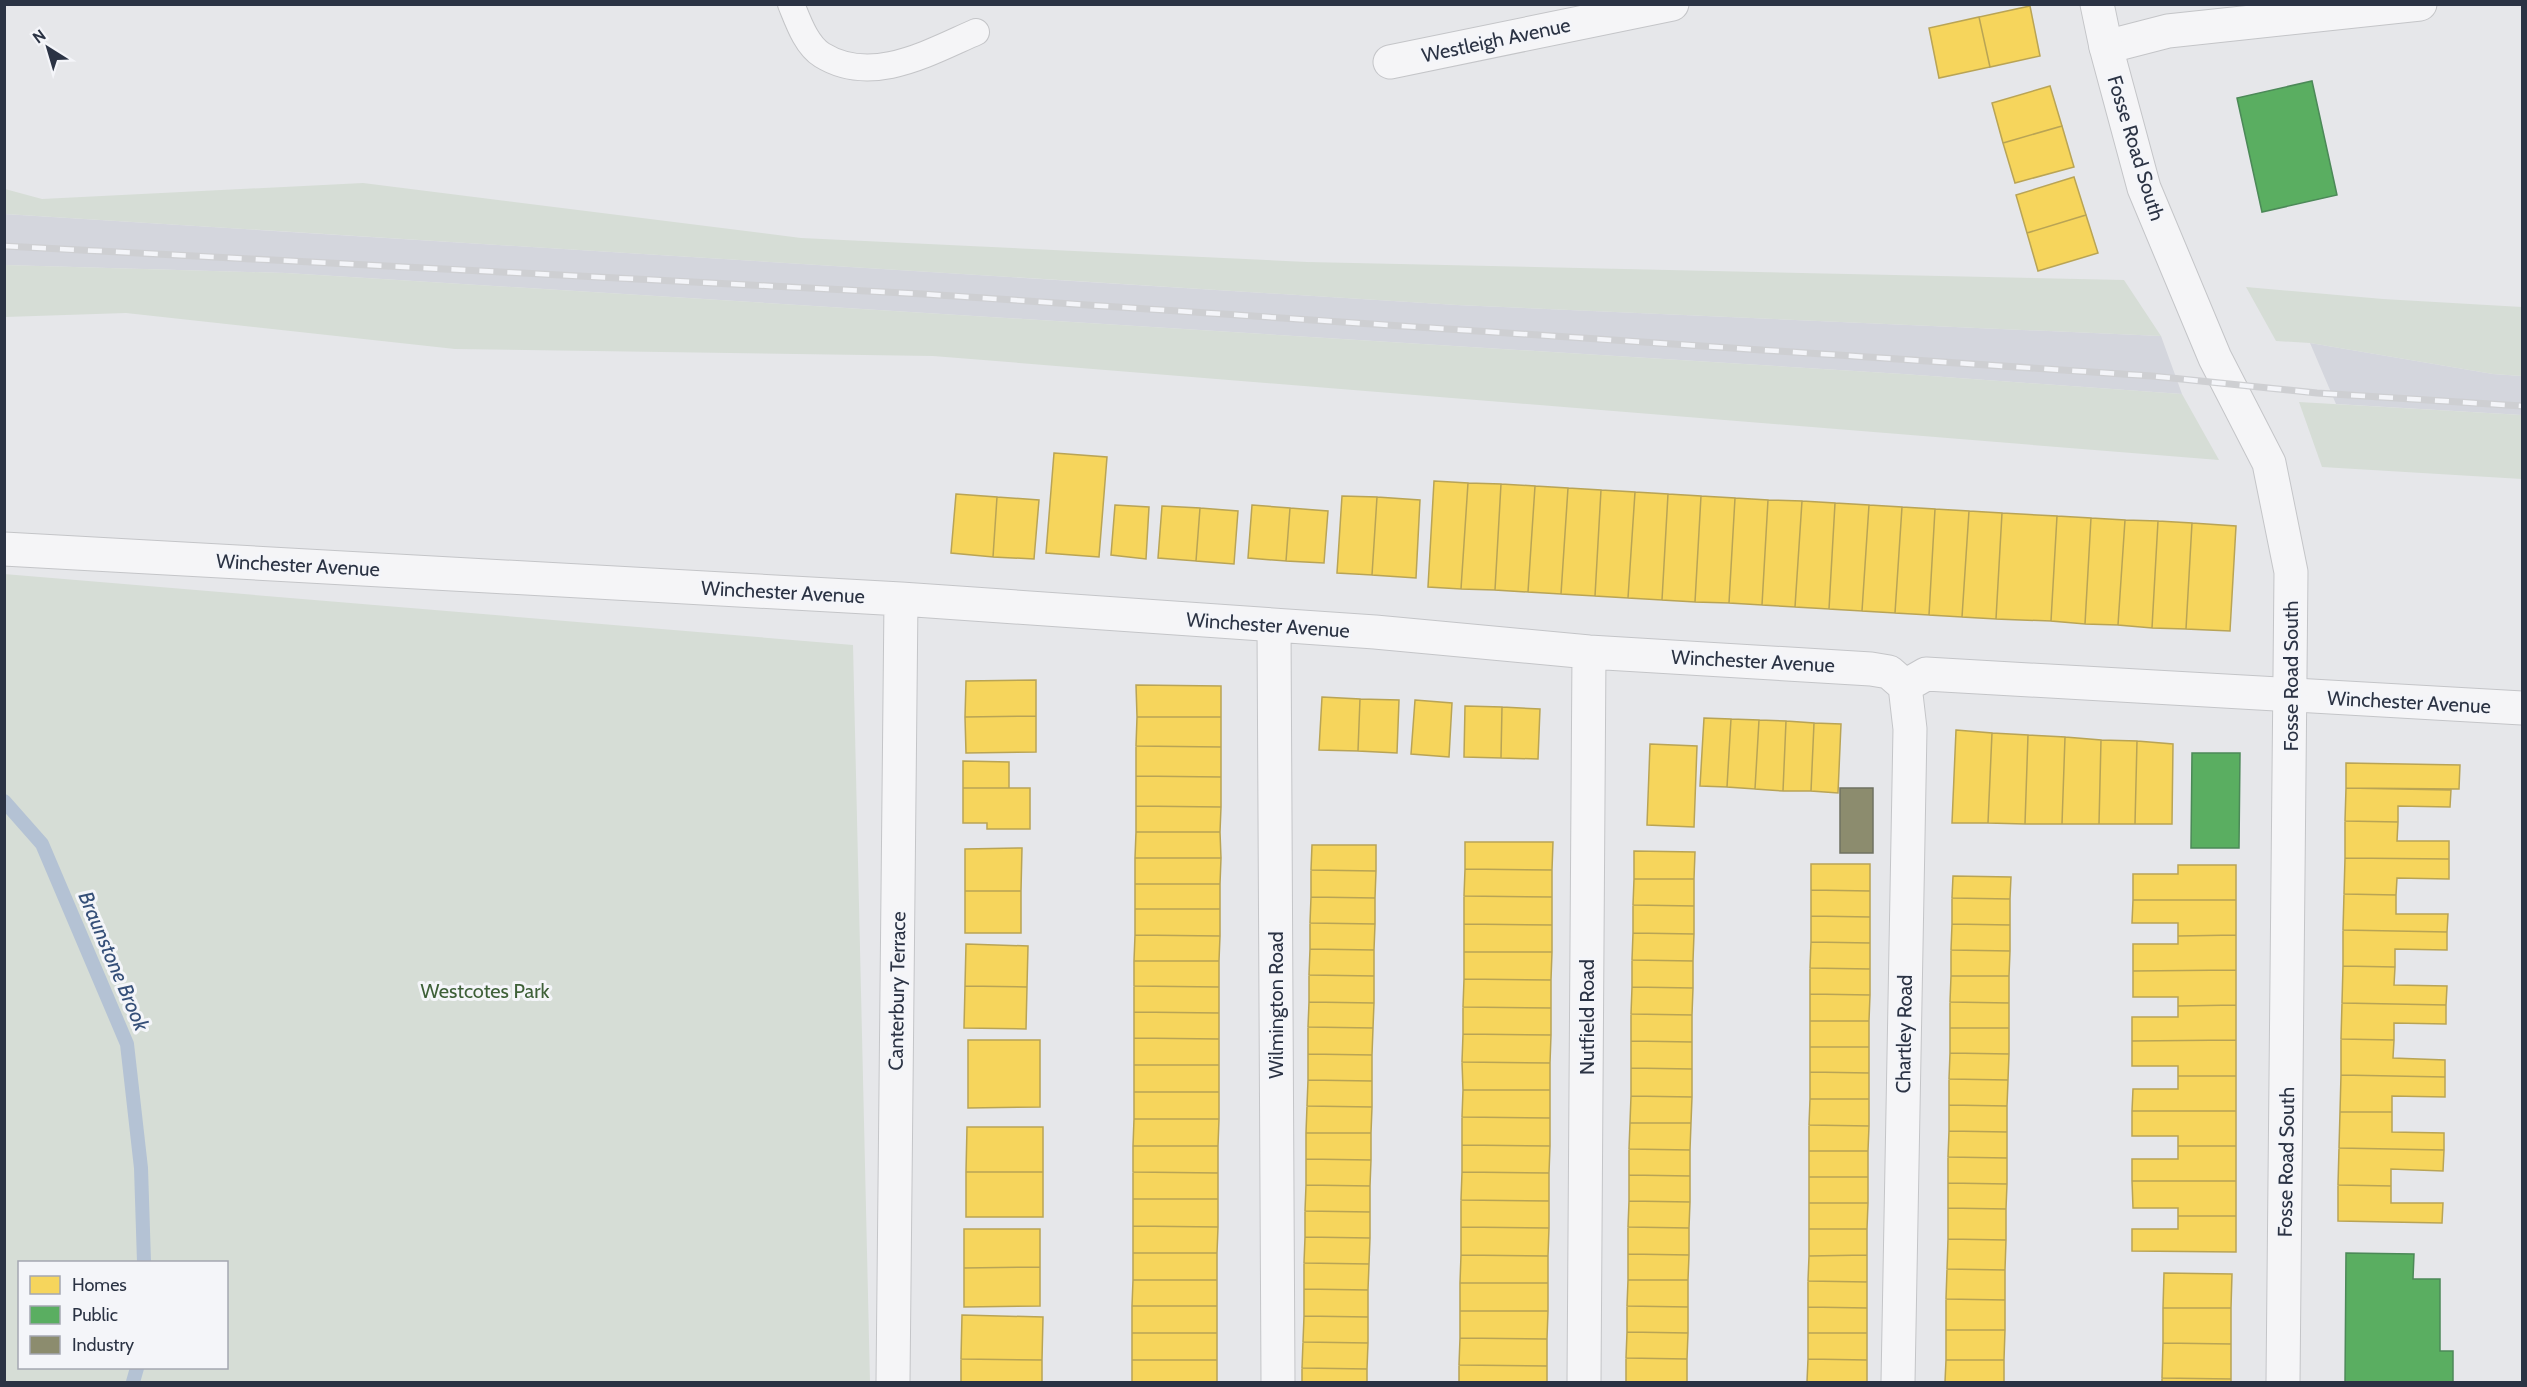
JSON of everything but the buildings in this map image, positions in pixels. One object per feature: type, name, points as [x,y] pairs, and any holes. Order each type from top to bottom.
[{"type":"street","name":"Westleigh Avenue","points":[[1390,62],[1672,4]]},
{"type":"street","name":"Fosse Road South","points":[[2097,4],[2106,47],[2144,188],[2215,358],[2268,464],[2291,572],[2283,1383]]},
{"type":"street","points":[[2106,47],[2168,31],[2420,4]]},
{"type":"street","name":"Winchester Avenue","points":[[4,549],[901,599],[1274,627],[1375,632],[1589,652],[1870,669],[1889,672],[1905,686],[1926,674],[2523,708]]},
{"type":"street","name":"Canterbury Terrace","points":[[893,1383],[901,599]]},
{"type":"street","name":"Wilmington Road","points":[[1274,627],[1278,1383]]},
{"type":"street","name":"Nutfield Road","points":[[1584,1383],[1589,652]]},
{"type":"street","name":"Chartley Road","points":[[1898,1383],[1910,729],[1905,686]]},
{"type":"lane","points":[[791,4],[803,32],[821,55],[848,65],[874,68],[914,60],[976,32]]},
{"type":"shaded area","points":[[4,214],[1457,305],[2161,336],[2182,394],[1903,374],[286,273],[5,265]]},
{"type":"shaded area","points":[[2310,343],[2493,374],[2522,376],[2522,415],[2336,404]]},
{"type":"green space","points":[[363,183],[801,238],[1307,262],[2124,280],[2161,336],[1457,305],[5,214],[5,189],[42,199]]},
{"type":"green space","points":[[5,265],[286,273],[1903,374],[2182,394],[2219,460],[933,356],[455,349],[126,313],[5,317]]},
{"type":"green space","points":[[2246,287],[2383,299],[2522,307],[2522,376],[2493,374],[2310,343],[2276,341]]},
{"type":"green space","points":[[2299,402],[2522,415],[2522,479],[2322,467]]},
{"type":"green space","name":"Westcotes Park","points":[[4,574],[853,645],[870,1382],[5,1382]]},
{"type":"waterway","name":"Braunstone Brook","points":[[4,801],[42,844],[127,1044],[141,1168],[144,1261]]},
{"type":"waterway","name":"Braunstone Brook","points":[[133,1382],[137,1369]]},
{"type":"railway","points":[[4,246],[923,294],[2152,376],[2317,393],[2522,406]]}]
